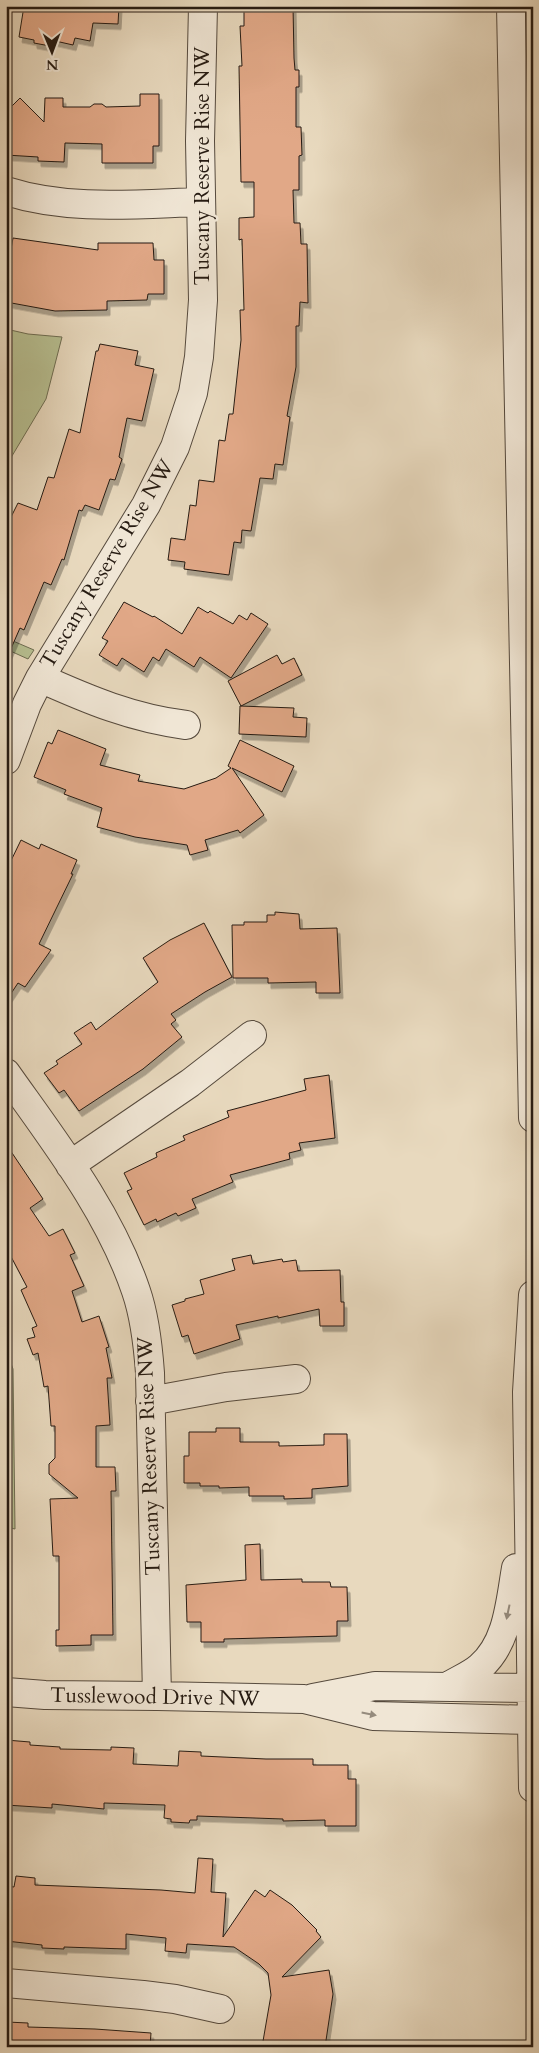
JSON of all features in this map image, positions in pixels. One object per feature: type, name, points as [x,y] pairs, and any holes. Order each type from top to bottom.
[{"type":"street","name":"Tuscany Reserve Rise NW","points":[[6,760],[40,678],[146,505],[175,448],[193,393],[199,357],[203,300],[200,108],[203,6]]},
{"type":"street","points":[[511,6],[525,404],[533,1118]]},
{"type":"street","points":[[6,191],[49,202],[72,204],[200,202]]},
{"type":"street","points":[[40,678],[130,715],[186,725]]},
{"type":"street","points":[[70,1165],[190,1083],[252,1034]]},
{"type":"street","name":"Tuscany Reserve Rise NW","points":[[6,1073],[70,1165],[113,1239],[136,1292],[148,1344],[156,1696]]},
{"type":"street","points":[[533,1295],[527,1392],[533,1788]]},
{"type":"street","points":[[150,1401],[226,1387],[296,1379]]},
{"type":"street","points":[[447,1687],[480,1667],[495,1651],[505,1628],[528,1495]]},
{"type":"street","name":"Tusslewood Drive NW","points":[[6,1692],[44,1696],[304,1699],[375,1686],[531,1688]]},
{"type":"street","name":"Tusslewood Drive NW","points":[[304,1699],[373,1716],[532,1720]]},
{"type":"street","points":[[6,1983],[144,1995],[175,1999],[220,2009]]},
{"type":"green space","points":[[6,329],[28,334],[62,337],[46,399],[6,466]]},
{"type":"green space","points":[[6,638],[34,650],[28,659],[6,649]]},
{"type":"green space","points":[[6,1350],[13,1369],[15,1529],[6,1527]]},
{"type":"building","points":[[24,6],[119,6],[118,24],[93,23],[90,41],[75,38],[73,45],[51,40],[50,46],[34,43],[34,40],[19,37]]},
{"type":"building","points":[[244,6],[293,6],[295,70],[299,70],[299,87],[296,87],[296,127],[301,127],[302,155],[299,156],[299,190],[293,190],[294,223],[300,223],[301,244],[307,244],[308,303],[300,302],[299,326],[296,326],[296,367],[287,416],[290,417],[283,465],[275,464],[273,479],[260,478],[251,531],[242,530],[241,543],[234,542],[229,575],[184,569],[185,562],[168,560],[171,538],[185,540],[190,505],[196,506],[199,480],[214,482],[219,440],[225,441],[229,414],[233,414],[241,340],[240,310],[244,310],[242,239],[239,240],[239,218],[254,217],[254,182],[241,182],[239,66],[242,66],[240,26],[244,26]]},
{"type":"building","points":[[140,94],[159,94],[159,146],[153,146],[153,163],[102,163],[102,144],[65,143],[64,162],[38,161],[38,157],[6,155],[6,105],[12,106],[20,98],[44,122],[45,98],[63,98],[63,107],[90,107],[94,104],[102,104],[106,107],[140,106]]},
{"type":"building","points":[[13,238],[98,250],[98,243],[153,243],[154,260],[164,260],[164,294],[148,294],[147,300],[107,301],[107,310],[55,311],[6,302],[6,254],[10,255]]},
{"type":"building","points":[[100,344],[138,351],[135,365],[154,369],[142,421],[127,418],[119,457],[122,459],[115,480],[110,479],[99,510],[85,505],[82,511],[79,510],[64,560],[62,559],[51,585],[44,582],[24,630],[20,628],[6,660],[6,527],[18,503],[37,510],[48,477],[54,478],[69,429],[80,433],[96,351],[98,351]]},
{"type":"building","points":[[124,602],[154,616],[182,634],[198,607],[208,613],[210,611],[233,624],[239,615],[247,620],[251,613],[268,624],[231,678],[200,657],[194,667],[166,649],[159,661],[153,657],[144,672],[122,658],[117,666],[99,655],[108,641],[102,638]]},
{"type":"building","points":[[277,655],[282,664],[294,658],[302,675],[241,706],[228,681]]},
{"type":"building","points":[[240,706],[294,708],[293,717],[307,718],[306,737],[239,734]]},
{"type":"building","points":[[58,730],[106,749],[100,765],[140,775],[138,781],[184,789],[216,778],[231,768],[228,766],[240,740],[294,766],[282,792],[232,768],[264,815],[240,833],[238,830],[205,840],[208,850],[190,855],[187,845],[135,837],[97,827],[102,808],[64,794],[66,790],[34,777],[48,742],[52,744]]},
{"type":"building","points":[[21,840],[39,849],[41,844],[77,860],[71,874],[73,874],[39,944],[51,950],[25,987],[18,983],[6,1001],[6,871]]},
{"type":"building","points":[[275,912],[299,914],[300,929],[337,928],[340,993],[316,993],[316,982],[268,983],[268,978],[233,978],[232,925],[244,925],[244,922],[267,922],[267,915],[275,915]]},
{"type":"building","points":[[204,923],[232,977],[171,1014],[176,1020],[171,1024],[182,1037],[143,1069],[79,1111],[64,1090],[59,1093],[44,1073],[58,1064],[56,1061],[82,1044],[74,1033],[91,1022],[96,1030],[158,982],[143,958],[170,940]]},
{"type":"building","points":[[329,1075],[335,1138],[299,1143],[301,1150],[289,1153],[290,1159],[230,1175],[233,1182],[192,1199],[196,1208],[178,1216],[176,1213],[157,1222],[156,1219],[144,1225],[127,1191],[132,1189],[124,1173],[157,1157],[156,1153],[185,1140],[183,1136],[229,1117],[227,1111],[306,1090],[304,1079]]},
{"type":"building","points":[[6,1144],[43,1199],[30,1208],[49,1236],[63,1229],[75,1253],[70,1255],[84,1286],[72,1291],[82,1322],[99,1316],[109,1347],[106,1348],[112,1378],[107,1378],[110,1425],[96,1426],[96,1467],[115,1467],[116,1491],[111,1491],[113,1635],[91,1635],[91,1645],[56,1646],[56,1630],[59,1630],[59,1556],[53,1556],[50,1499],[78,1498],[49,1474],[49,1464],[55,1458],[55,1426],[51,1426],[48,1386],[44,1387],[38,1353],[33,1355],[27,1339],[35,1337],[32,1328],[37,1326],[21,1290],[27,1287],[6,1247]]},
{"type":"building","points":[[251,1255],[253,1264],[282,1259],[283,1262],[296,1260],[298,1271],[340,1270],[341,1302],[344,1302],[344,1326],[320,1326],[319,1309],[278,1318],[278,1316],[236,1325],[240,1339],[194,1354],[188,1335],[182,1337],[172,1305],[204,1294],[200,1280],[235,1270],[232,1259]]},
{"type":"building","points":[[216,1428],[240,1428],[240,1442],[279,1442],[279,1446],[324,1445],[324,1434],[347,1434],[348,1486],[312,1489],[312,1498],[284,1499],[284,1496],[249,1496],[249,1487],[219,1488],[219,1486],[200,1486],[200,1483],[184,1483],[184,1456],[189,1456],[189,1432],[216,1432]]},
{"type":"building","points":[[260,1544],[261,1580],[302,1579],[302,1582],[330,1582],[331,1587],[347,1587],[348,1621],[337,1621],[337,1636],[224,1639],[224,1642],[201,1642],[201,1622],[187,1622],[186,1585],[246,1580],[245,1545]]},
{"type":"building","points":[[6,1740],[30,1742],[30,1745],[60,1747],[60,1749],[111,1750],[111,1747],[134,1748],[133,1764],[178,1766],[179,1751],[201,1752],[201,1756],[313,1759],[313,1765],[348,1765],[348,1779],[356,1779],[356,1826],[325,1826],[325,1820],[283,1821],[283,1819],[197,1816],[197,1820],[190,1820],[189,1823],[171,1822],[171,1819],[164,1818],[165,1805],[104,1803],[104,1809],[52,1804],[52,1808],[6,1805]]},
{"type":"building","points":[[198,1858],[213,1859],[211,1892],[226,1893],[223,1937],[255,1890],[265,1897],[270,1890],[292,1905],[317,1930],[321,1937],[282,1977],[329,1970],[333,1994],[325,2047],[262,2047],[271,1995],[268,1973],[259,1964],[234,1947],[187,1944],[186,1953],[165,1951],[166,1938],[126,1934],[126,1949],[42,1948],[42,1945],[6,1941],[6,1886],[14,1887],[16,1876],[35,1878],[35,1885],[195,1893]]},
{"type":"building","points":[[7,2022],[28,2023],[28,2027],[151,2033],[150,2047],[6,2047]]}]
